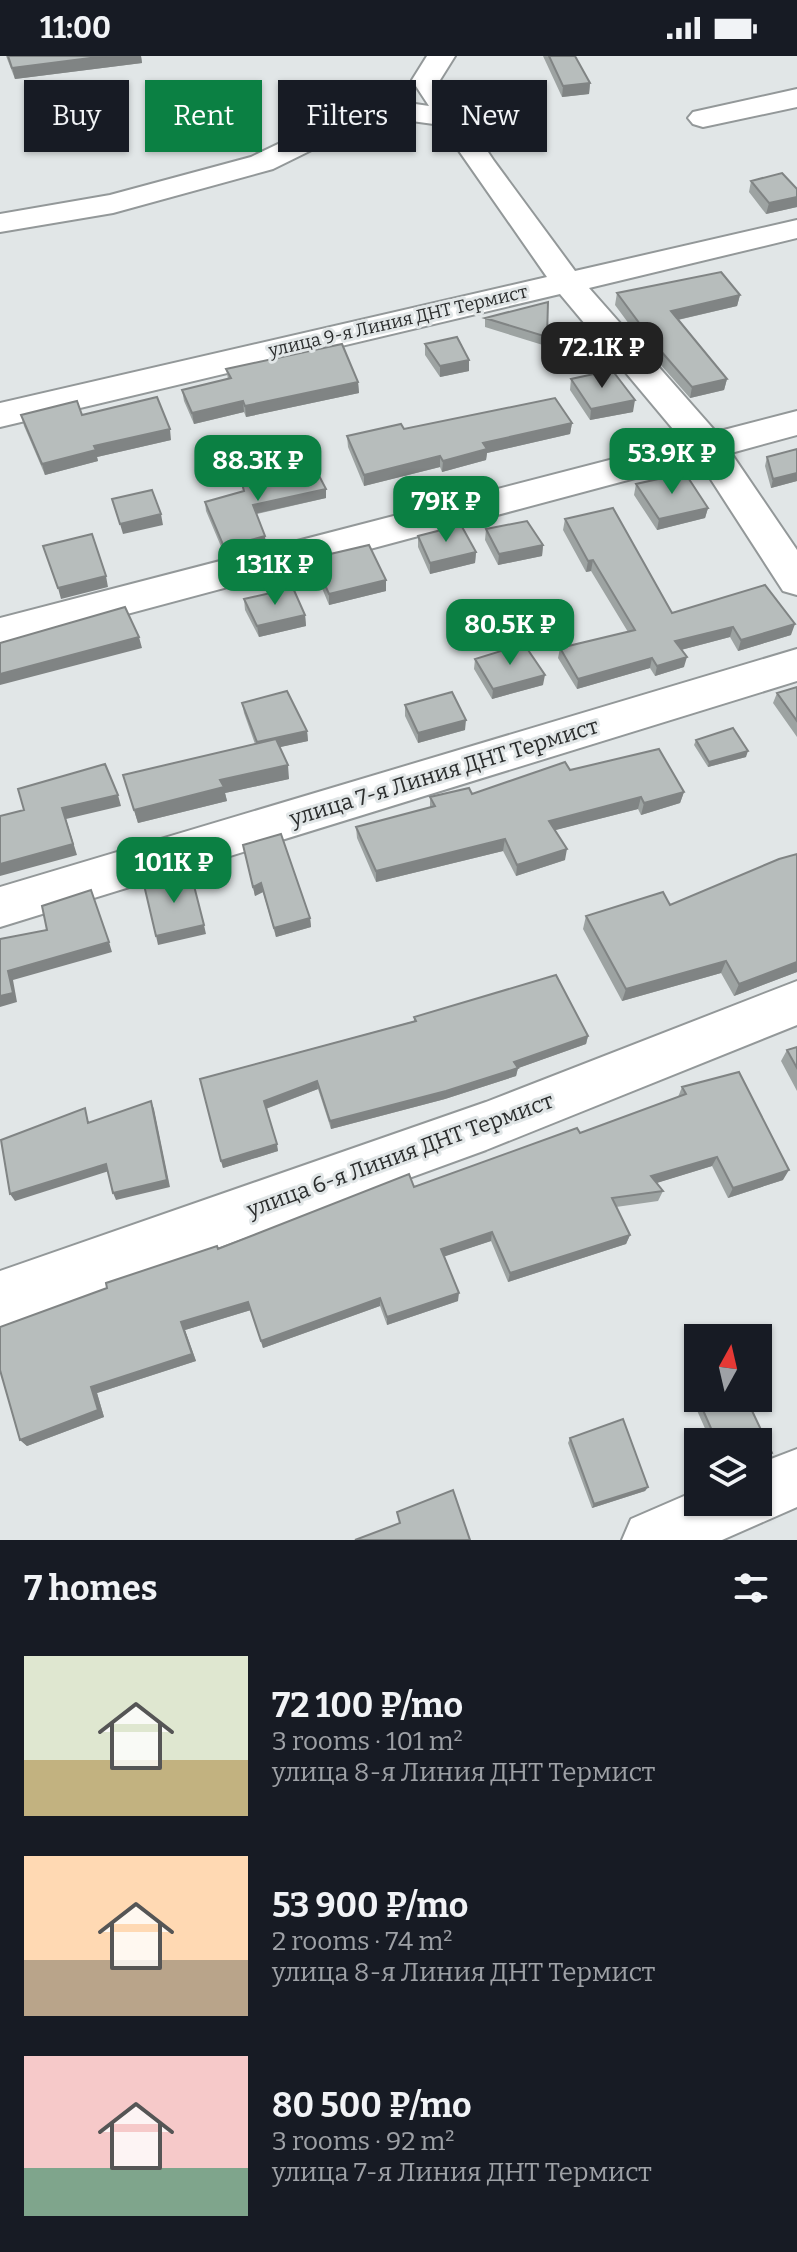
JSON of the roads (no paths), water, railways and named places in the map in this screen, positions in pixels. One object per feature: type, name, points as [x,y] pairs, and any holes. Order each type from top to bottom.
[{"type":"street","points":[[432,89],[426,80],[441,56]]},
{"type":"street","points":[[703,118],[797,98]]},
{"type":"street","points":[[0,223],[113,204],[262,163],[330,130],[348,115],[374,107],[432,115]]},
{"type":"street","points":[[476,152],[566,281],[707,445],[797,581]]},
{"type":"street","name":"улица 9-я Линия ДНТ Термист","points":[[0,415],[797,229]]},
{"type":"street","points":[[0,633],[797,423]]},
{"type":"street","name":"улица 7-я Линия ДНТ Термист","points":[[0,907],[797,665]]},
{"type":"street","name":"улица 6-я Линия ДНТ Термист","points":[[0,1299],[486,1126],[797,1003]]},
{"type":"street","points":[[772,1488],[797,1478]]},
{"type":"street","points":[[652,1540],[708,1516]]}]
